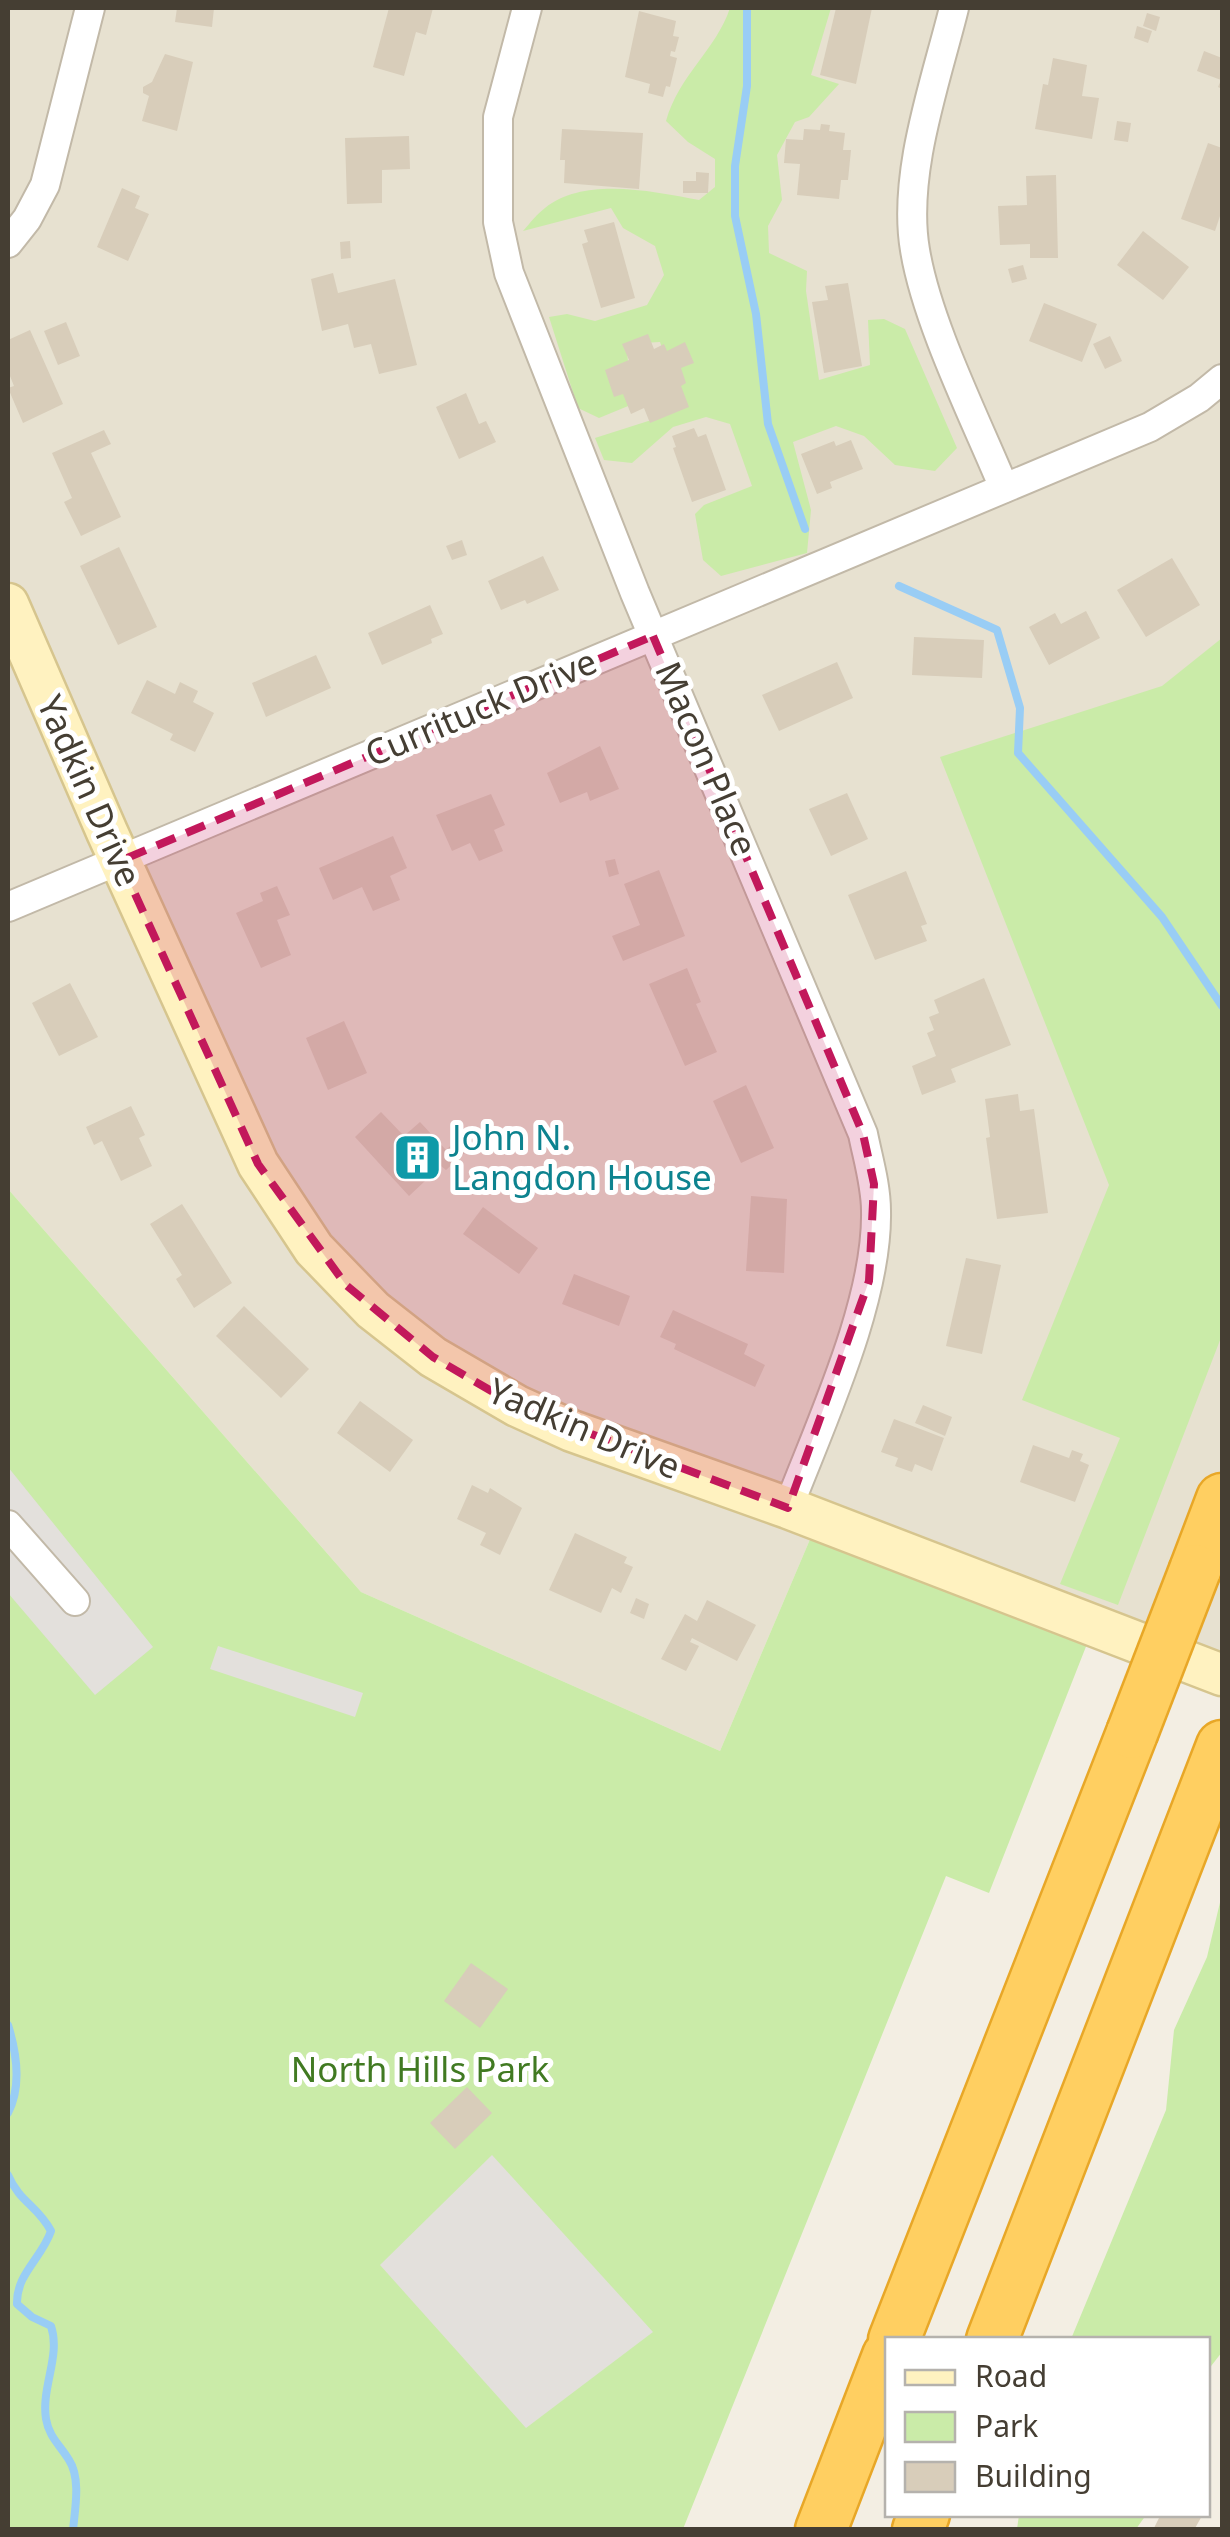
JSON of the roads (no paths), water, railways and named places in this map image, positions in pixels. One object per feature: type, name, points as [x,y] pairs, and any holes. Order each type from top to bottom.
[{"type":"highway","points":[[895,2337],[1222,1500]]},
{"type":"highway","points":[[993,2337],[1219,1756]]},
{"type":"highway","points":[[820,2530],[885,2364]]},
{"type":"street","points":[[8,244],[46,185],[90,8]]},
{"type":"street","name":"Macon Place","points":[[526,8],[498,117],[498,222],[510,272],[653,636],[862,1134],[874,1184],[876,1212],[869,1281],[788,1508]]},
{"type":"street","points":[[954,8],[922,139],[914,192],[914,248],[936,321],[1004,488]]},
{"type":"street","name":"Currituck Drive","points":[[8,907],[1150,427],[1199,398],[1222,378]]},
{"type":"street","name":"Yadkin Drive","points":[[8,604],[258,1164],[304,1234],[373,1310],[433,1357],[517,1406],[581,1435],[788,1508],[1222,1675]]},
{"type":"street","points":[[8,1526],[75,1601]]},
{"type":"waterway","points":[[747,8],[747,86],[735,166],[735,216],[756,314],[768,424],[805,529]]},
{"type":"waterway","points":[[899,586],[997,630],[1020,708],[1018,753],[1162,917],[1222,1006]]},
{"type":"waterway","points":[[8,2025],[17,2070],[8,2113]]},
{"type":"waterway","points":[[8,2175],[51,2231],[25,2275],[17,2304],[51,2326],[54,2349],[46,2419],[73,2467],[73,2530]]},
{"type":"place","name":"John N. Langdon House","points":[[417,1158]]},
{"type":"park label","name":"North Hills Park","points":[[420,2070]]}]
